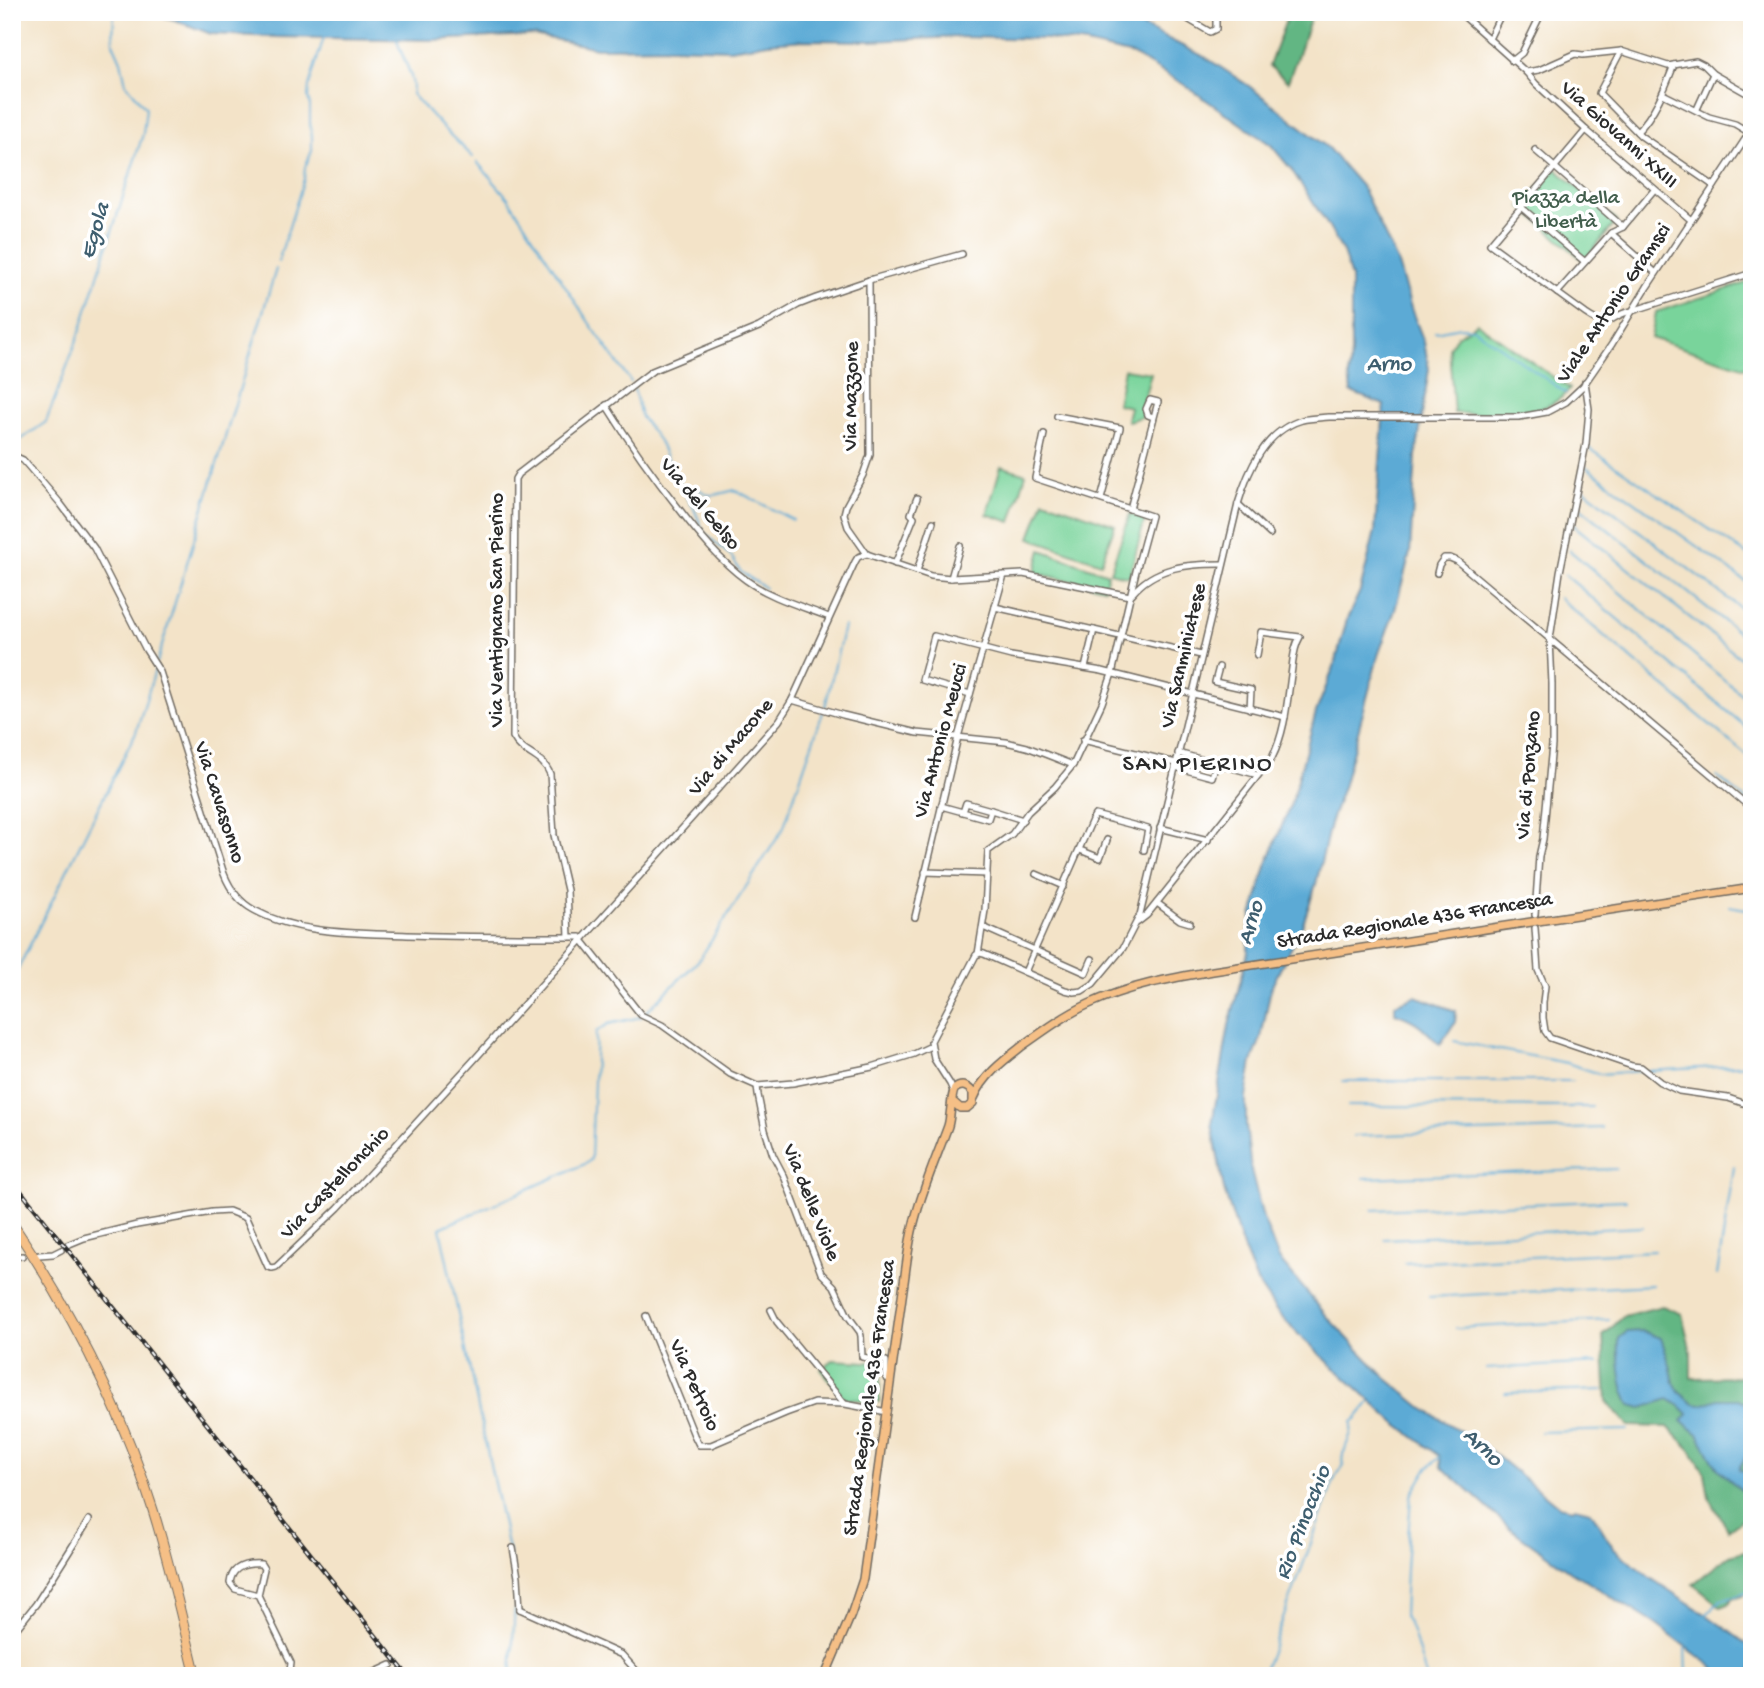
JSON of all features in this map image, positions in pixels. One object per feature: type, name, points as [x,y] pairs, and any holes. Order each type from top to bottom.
[{"type":"highway","points":[[12,1223],[69,1313],[121,1423],[156,1520],[196,1676]]},
{"type":"highway","points":[[12,1234],[70,1327],[123,1443],[154,1534],[190,1676]]},
{"type":"main road","name":"Strada Regionale 436 Francesca","points":[[949,1124],[953,1092],[985,1079],[1011,1055],[1057,1022],[1092,1002],[1133,988],[1165,979],[1752,888]]},
{"type":"main road","name":"Strada Regionale 436 Francesca","points":[[825,1676],[863,1579],[912,1228],[933,1161],[949,1124],[958,1113],[971,1105],[985,1079]]},
{"type":"main road","points":[[964,1086],[972,1091],[974,1097]]},
{"type":"main road","points":[[952,1101],[957,1107],[965,1108]]},
{"type":"street","points":[[1181,12],[1210,33],[1216,29],[1216,12]]},
{"type":"street","name":"Via Giovanni XXIII","points":[[1459,12],[1586,130],[1691,220]]},
{"type":"street","points":[[1489,39],[1502,12]]},
{"type":"street","points":[[1512,61],[1522,53],[1542,12]]},
{"type":"street","points":[[1621,51],[1599,93],[1637,132],[1714,186]]},
{"type":"street","points":[[1526,72],[1539,70],[1575,54],[1621,51],[1660,64],[1674,65],[1696,61],[1752,96]]},
{"type":"street","points":[[1637,132],[1663,94],[1674,65]]},
{"type":"street","points":[[1697,109],[1713,74]]},
{"type":"street","points":[[1663,94],[1709,117],[1735,124],[1751,132]]},
{"type":"street","points":[[1586,130],[1490,244],[1601,323],[1607,323],[1627,311],[1752,273]]},
{"type":"street","name":"Viale Antonio Gramsci","points":[[1301,421],[1329,417],[1519,417],[1538,415],[1566,402],[1586,382],[1751,132]]},
{"type":"street","points":[[1535,150],[1623,227]]},
{"type":"street","points":[[1557,293],[1611,233],[1623,227],[1654,190]]},
{"type":"street","points":[[1521,207],[1584,261]]},
{"type":"street","points":[[1611,233],[1656,273]]},
{"type":"street","name":"Via Ventignano San Pierino","points":[[569,937],[567,890],[554,835],[550,774],[541,760],[522,749],[513,737],[515,479],[606,405],[661,367],[759,327],[798,305],[869,280],[962,254]]},
{"type":"street","points":[[1646,264],[1662,264]]},
{"type":"street","name":"Via Mazzone","points":[[867,554],[848,527],[844,514],[870,455],[869,280]]},
{"type":"street","name":"Via di Ponzano","points":[[1535,915],[1552,745],[1550,639],[1560,572],[1586,444],[1586,382]]},
{"type":"street","name":"Via del Gelso","points":[[606,405],[646,467],[701,538],[731,568],[769,594],[829,617]]},
{"type":"street","points":[[1057,416],[1120,428],[1101,499]]},
{"type":"street","points":[[1130,509],[1153,417]]},
{"type":"street","name":"Via Sanminiatese","points":[[1025,972],[1068,991],[1082,991],[1098,979],[1123,948],[1138,922],[1238,504],[1254,464],[1267,445],[1279,433],[1301,421]]},
{"type":"street","points":[[978,954],[983,927],[988,851],[1012,834],[1033,806],[1055,787],[1073,765],[1102,703],[1112,674],[1151,516],[1035,478],[1044,434]]},
{"type":"street","name":"Via Cavasonno","points":[[12,455],[23,460],[94,548],[160,672],[224,874],[235,894],[252,909],[278,921],[336,932],[488,937],[580,936],[582,940]]},
{"type":"street","points":[[895,564],[914,517],[911,514],[918,498]]},
{"type":"street","points":[[1238,504],[1270,534]]},
{"type":"street","points":[[917,571],[933,522]]},
{"type":"street","points":[[951,578],[960,546]]},
{"type":"street","points":[[867,554],[932,576],[1032,576],[1130,596]]},
{"type":"street","name":"Via di Macone","points":[[582,940],[779,721],[792,700],[855,562],[858,557],[867,554]]},
{"type":"street","points":[[1437,573],[1444,558],[1457,561],[1752,809]]},
{"type":"street","points":[[1130,596],[1142,584],[1165,571],[1188,565],[1222,564]]},
{"type":"street","points":[[1136,571],[1152,577]]},
{"type":"street","name":"Via Antonio Meucci","points":[[915,917],[958,737],[1004,575]]},
{"type":"street","points":[[995,607],[1201,655]]},
{"type":"street","points":[[1085,668],[1094,630]]},
{"type":"street","points":[[1138,922],[1147,915],[1208,840],[1272,758],[1279,743],[1292,665],[1300,637],[1261,632],[1257,655]]},
{"type":"street","points":[[970,694],[922,680],[934,636],[1012,656],[1112,674],[1285,717]]},
{"type":"street","points":[[1219,667],[1215,682],[1251,690],[1250,709]]},
{"type":"street","points":[[792,700],[917,733],[1006,742],[1073,765]]},
{"type":"street","points":[[1083,740],[1212,776],[1216,764]]},
{"type":"street","points":[[1178,754],[1258,775]]},
{"type":"street","points":[[963,812],[967,803],[1023,820]]},
{"type":"street","points":[[941,807],[988,820],[991,810]]},
{"type":"street","points":[[1089,812],[1148,829],[1144,849]]},
{"type":"street","points":[[953,1092],[934,1059],[931,1046],[934,1035],[978,954],[1025,972],[1095,815]]},
{"type":"street","points":[[1160,828],[1208,840]]},
{"type":"street","points":[[1080,850],[1100,858],[1107,840]]},
{"type":"street","points":[[925,872],[987,874]]},
{"type":"street","points":[[1036,874],[1064,886]]},
{"type":"street","points":[[1157,903],[1180,920],[1190,923]]},
{"type":"street","points":[[983,927],[1086,972],[1092,959]]},
{"type":"street","points":[[1535,928],[1538,970],[1545,986],[1543,1018],[1549,1038],[1647,1071],[1660,1082],[1679,1091],[1728,1098],[1752,1106]]},
{"type":"street","points":[[582,940],[643,1016],[662,1026],[730,1074],[757,1086],[793,1083],[872,1067],[931,1046]]},
{"type":"street","name":"Via Castellonchio","points":[[68,1245],[84,1238],[136,1225],[212,1212],[229,1212],[246,1218],[268,1267],[276,1267],[338,1208],[582,940]]},
{"type":"street","points":[[944,1074],[964,1086]]},
{"type":"street","name":"Via delle Viole","points":[[757,1086],[765,1130],[773,1155],[784,1176],[821,1273],[834,1286],[848,1316],[860,1332],[862,1357],[887,1361],[886,1378],[891,1379]]},
{"type":"street","points":[[39,1255],[53,1254],[61,1250]]},
{"type":"street","points":[[12,1257],[22,1256]]},
{"type":"street","points":[[771,1310],[777,1322],[845,1404]]},
{"type":"street","name":"Via Petroio","points":[[646,1316],[699,1445],[711,1445],[814,1403],[845,1404],[887,1412]]},
{"type":"street","points":[[12,1634],[36,1604],[89,1520]]},
{"type":"street","points":[[513,1548],[518,1577],[516,1610],[622,1655],[641,1676]]},
{"type":"street","points":[[258,1595],[235,1589],[230,1583],[231,1574],[250,1563],[261,1564],[264,1569],[258,1595],[291,1663],[288,1676]]},
{"type":"street","points":[[367,1676],[391,1665]]},
{"type":"green space","points":[[1289,12],[1313,12],[1288,82],[1269,66]]},
{"type":"green space","name":"Piazza della Libertà","points":[[1555,168],[1617,221],[1584,261],[1521,207]]},
{"type":"green space","points":[[1752,281],[1752,370],[1651,338],[1656,312]]},
{"type":"green space","points":[[1477,323],[1570,389],[1559,400],[1531,411],[1500,415],[1454,413],[1449,348],[1457,336]]},
{"type":"green space","points":[[1124,369],[1151,373],[1141,410],[1142,417],[1128,421],[1130,407],[1117,404]]},
{"type":"green space","points":[[1001,466],[1026,474],[1011,522],[987,514]]},
{"type":"green space","points":[[1044,500],[1115,525],[1101,563],[1030,538]]},
{"type":"green space","points":[[1130,514],[1145,519],[1129,577],[1110,572]]},
{"type":"green space","points":[[1041,550],[1108,574],[1104,588],[1035,573]]},
{"type":"green space","points":[[1662,1306],[1682,1314],[1691,1352],[1691,1378],[1749,1377],[1752,1381],[1752,1512],[1728,1530],[1709,1497],[1705,1473],[1691,1450],[1668,1427],[1629,1426],[1607,1402],[1603,1336],[1624,1316]]},
{"type":"green space","points":[[833,1360],[881,1363],[879,1402],[845,1399],[821,1369]]},
{"type":"green space","points":[[1752,1549],[1752,1592],[1732,1598],[1729,1604],[1721,1607],[1693,1584],[1730,1555]]},
{"type":"water","name":"Arno","points":[[146,12],[1110,12],[1205,57],[1249,86],[1328,148],[1362,187],[1397,261],[1424,342],[1429,369],[1416,456],[1410,553],[1395,610],[1379,653],[1344,784],[1330,824],[1316,884],[1300,933],[1271,988],[1261,1038],[1252,1062],[1246,1097],[1246,1125],[1251,1170],[1263,1218],[1279,1259],[1331,1321],[1386,1378],[1424,1409],[1482,1444],[1558,1506],[1591,1511],[1614,1549],[1649,1577],[1752,1648],[1752,1676],[1725,1676],[1654,1623],[1570,1571],[1511,1529],[1442,1467],[1440,1456],[1395,1423],[1278,1313],[1257,1282],[1224,1190],[1212,1124],[1229,1025],[1248,952],[1252,916],[1266,866],[1293,798],[1316,712],[1335,664],[1347,619],[1360,591],[1375,531],[1384,405],[1351,392],[1351,278],[1343,252],[1291,169],[1271,145],[1183,84],[1133,55],[1086,44],[1047,39],[959,37],[871,41],[804,40],[730,49],[597,48],[533,35],[432,40],[211,34]]},
{"type":"water","points":[[1415,996],[1456,1011],[1455,1022],[1440,1045],[1420,1026],[1395,1013],[1395,1004]]},
{"type":"water","points":[[1643,1331],[1661,1338],[1679,1392],[1694,1404],[1701,1405],[1718,1399],[1739,1399],[1751,1406],[1752,1443],[1739,1469],[1751,1475],[1750,1486],[1741,1490],[1718,1469],[1698,1434],[1682,1421],[1688,1414],[1680,1406],[1669,1399],[1642,1408],[1630,1405],[1620,1372],[1619,1338],[1627,1332]]},
{"type":"waterway","name":"Egola","points":[[12,439],[19,441],[46,422],[80,332],[143,134],[146,108],[126,84],[121,61],[113,43],[114,12]]},
{"type":"waterway","points":[[278,262],[312,151],[309,86],[324,37]]},
{"type":"waterway","points":[[397,40],[411,75],[412,94],[473,157]]},
{"type":"waterway","points":[[477,162],[508,198],[631,382]]},
{"type":"waterway","points":[[157,662],[276,269]]},
{"type":"waterway","points":[[1435,332],[1460,327],[1473,328],[1566,393]]},
{"type":"waterway","points":[[634,389],[641,417],[659,441],[704,533],[731,556],[741,572],[765,588]]},
{"type":"waterway","points":[[1589,448],[1752,558]]},
{"type":"waterway","points":[[1585,466],[1752,586]]},
{"type":"waterway","points":[[1580,486],[1752,617]]},
{"type":"waterway","points":[[685,489],[700,490],[709,495],[735,490],[793,520]]},
{"type":"waterway","points":[[1577,505],[1752,643]]},
{"type":"waterway","points":[[1572,524],[1752,667]]},
{"type":"waterway","points":[[1569,550],[1752,703]]},
{"type":"waterway","points":[[1565,575],[1752,732]]},
{"type":"waterway","points":[[1559,598],[1752,760]]},
{"type":"waterway","points":[[825,707],[844,626]]},
{"type":"waterway","points":[[12,981],[136,732],[156,667]]},
{"type":"waterway","points":[[645,1013],[699,960],[783,829],[823,712]]},
{"type":"waterway","points":[[1717,776],[1748,802]]},
{"type":"waterway","points":[[1729,906],[1752,910]]},
{"type":"waterway","points":[[511,1676],[515,1605],[512,1568],[440,1228],[591,1159],[596,1032],[608,1024],[641,1017]]},
{"type":"waterway","points":[[1454,1041],[1567,1063],[1600,1074],[1642,1071]]},
{"type":"waterway","points":[[1648,1071],[1752,1065]]},
{"type":"waterway","points":[[1343,1081],[1573,1081]]},
{"type":"waterway","points":[[1348,1106],[1592,1107]]},
{"type":"waterway","points":[[1353,1136],[1602,1128]]},
{"type":"waterway","points":[[1717,1275],[1734,1167]]},
{"type":"waterway","points":[[1364,1178],[1616,1169]]},
{"type":"waterway","points":[[1372,1210],[1626,1200]]},
{"type":"waterway","points":[[1384,1239],[1643,1227]]},
{"type":"waterway","points":[[1404,1263],[1654,1251]]},
{"type":"waterway","points":[[1429,1297],[1653,1285]]},
{"type":"waterway","points":[[1456,1328],[1609,1320]]},
{"type":"waterway","points":[[1486,1369],[1598,1363]]},
{"type":"waterway","points":[[1505,1393],[1602,1390]]},
{"type":"waterway","name":"Rio Pinocchio","points":[[1262,1676],[1335,1478],[1344,1465],[1352,1422],[1370,1402]]},
{"type":"waterway","points":[[1540,1432],[1628,1430]]},
{"type":"waterway","points":[[1426,1676],[1413,1632],[1404,1616],[1406,1569],[1411,1496],[1427,1469],[1440,1457]]},
{"type":"waterway","points":[[1705,1616],[1721,1600],[1752,1590]]},
{"type":"waterway","points":[[1686,1648],[1687,1676]]},
{"type":"railway","points":[[12,1180],[408,1676]]},
{"type":"district","name":"SAN PIERINO","points":[[1198,765]]}]
